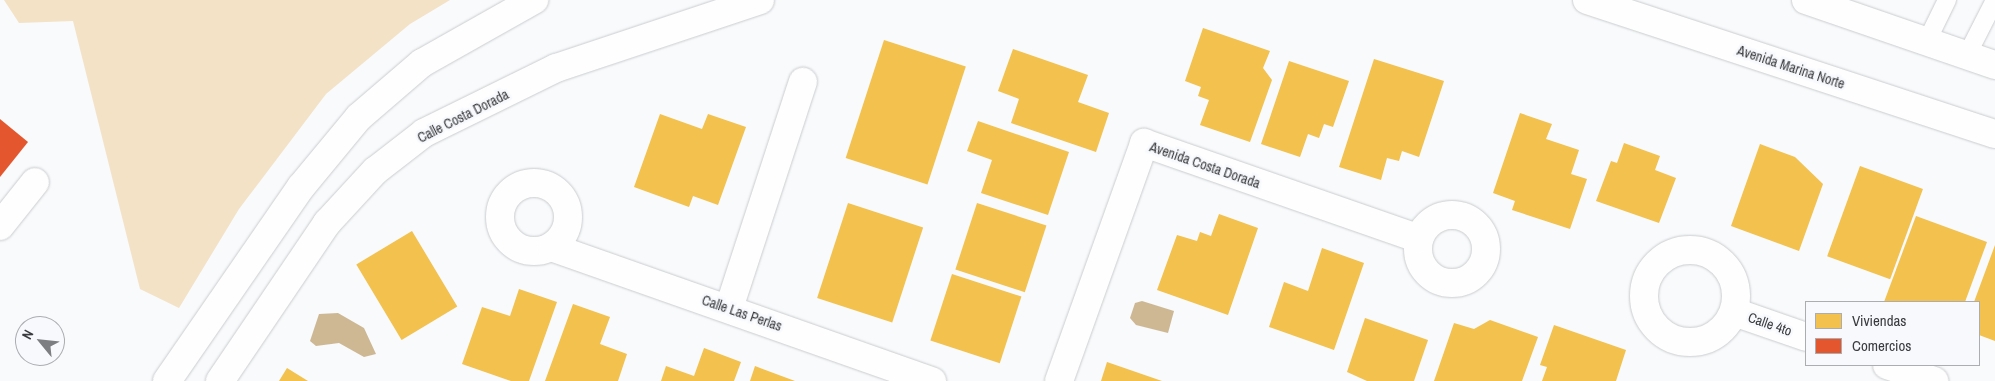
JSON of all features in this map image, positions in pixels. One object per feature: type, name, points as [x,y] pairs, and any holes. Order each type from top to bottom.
[{"type":"main road","points":[[167,381],[301,187],[359,117],[422,63],[534,0]]},
{"type":"main road","points":[[716,6],[760,0]]},
{"type":"main road","name":"Avenida Marina Norte","points":[[1587,0],[1995,134]]},
{"type":"main road","points":[[1806,0],[1995,64]]},
{"type":"main road","name":"Calle Costa Dorada","points":[[220,381],[327,223],[375,172],[424,133],[556,68],[716,6]]},
{"type":"main road","points":[[729,308],[803,82]]},
{"type":"main road","name":"Avenida Costa Dorada","points":[[1059,381],[1144,143],[1419,239]]},
{"type":"main road","points":[[0,226],[35,182]]},
{"type":"main road","name":"Calle Las Perlas","points":[[551,247],[729,308],[932,381]]},
{"type":"main road","name":"Calle 4to","points":[[1734,312],[1805,337]]},
{"type":"main road","points":[[1891,366],[1934,381]]},
{"type":"lane","points":[[1927,41],[1947,0]]},
{"type":"lane","points":[[1967,55],[1994,0]]},
{"type":"shaded area","points":[[4,0],[450,0],[410,24],[326,94],[239,209],[179,308],[140,289],[73,21],[19,23]]},
{"type":"shaded area","points":[[1142,301],[1174,311],[1168,333],[1136,325],[1130,318],[1135,303]]},
{"type":"shaded area","points":[[338,313],[364,328],[376,354],[364,357],[339,343],[316,346],[310,341],[319,314]]},
{"type":"building: Viviendas","points":[[1203,28],[1270,51],[1263,68],[1272,80],[1250,142],[1200,125],[1209,100],[1198,96],[1201,87],[1185,81]]},
{"type":"building: Viviendas","points":[[884,40],[966,67],[927,185],[846,158]]},
{"type":"building: Viviendas","points":[[1013,49],[1088,75],[1078,102],[1109,113],[1096,152],[1011,123],[1019,99],[998,91]]},
{"type":"building: Viviendas","points":[[1374,59],[1444,81],[1419,157],[1402,151],[1399,161],[1387,158],[1381,180],[1339,167]]},
{"type":"building: Viviendas","points":[[1289,61],[1349,81],[1333,127],[1324,124],[1319,138],[1308,134],[1300,157],[1261,144]]},
{"type":"building: Viviendas","points":[[1520,113],[1552,124],[1546,139],[1579,150],[1571,174],[1587,179],[1570,229],[1512,210],[1515,201],[1493,193]]},
{"type":"building: Viviendas","points":[[660,114],[702,129],[708,114],[746,127],[718,205],[693,196],[689,207],[634,187]]},
{"type":"building: Viviendas","points":[[978,121],[1069,152],[1048,215],[981,193],[992,160],[967,151]]},
{"type":"building: Viviendas","points":[[1624,143],[1660,156],[1655,170],[1676,178],[1659,223],[1596,201],[1611,161],[1617,163]]},
{"type":"building: Viviendas","points":[[1760,144],[1795,157],[1823,184],[1799,251],[1731,226]]},
{"type":"building: Viviendas","points":[[1860,166],[1923,189],[1890,279],[1827,256]]},
{"type":"building: Viviendas","points":[[848,203],[923,227],[892,323],[817,298]]},
{"type":"building: Viviendas","points":[[977,203],[1046,226],[1025,292],[955,270]]},
{"type":"building: Viviendas","points":[[1219,214],[1258,228],[1228,315],[1157,290],[1177,235],[1197,241],[1200,232],[1211,236]]},
{"type":"building: Viviendas","points":[[1916,216],[1987,242],[1965,301],[1884,301]]},
{"type":"building: Viviendas","points":[[412,231],[457,306],[402,340],[356,264]]},
{"type":"building: Viviendas","points":[[1995,245],[1995,341],[1980,335],[1980,301],[1974,301]]},
{"type":"building: Viviendas","points":[[1322,248],[1364,263],[1334,350],[1269,327],[1284,282],[1308,291]]},
{"type":"building: Viviendas","points":[[952,274],[1021,297],[1000,363],[930,341]]},
{"type":"building: Viviendas","points":[[519,289],[557,302],[529,381],[511,381],[462,364],[482,307],[510,316]]},
{"type":"building: Viviendas","points":[[573,304],[610,317],[600,344],[627,354],[618,381],[545,381]]},
{"type":"building: Viviendas","points":[[1365,318],[1428,340],[1414,381],[1367,381],[1347,372]]},
{"type":"building: Viviendas","points":[[1490,320],[1538,337],[1522,381],[1434,381],[1454,323],[1474,329]]},
{"type":"building: Viviendas","points":[[1554,325],[1626,350],[1616,381],[1542,381],[1547,367],[1540,365]]},
{"type":"building: Viviendas","points":[[704,348],[741,362],[734,381],[661,381],[666,366],[694,376]]},
{"type":"building: Viviendas","points":[[1107,362],[1162,381],[1101,381]]},
{"type":"building: Viviendas","points":[[755,366],[795,381],[750,381]]},
{"type":"building: Viviendas","points":[[287,368],[308,381],[279,381]]},
{"type":"building: Comercios","points":[[0,119],[28,142],[0,177]]}]
